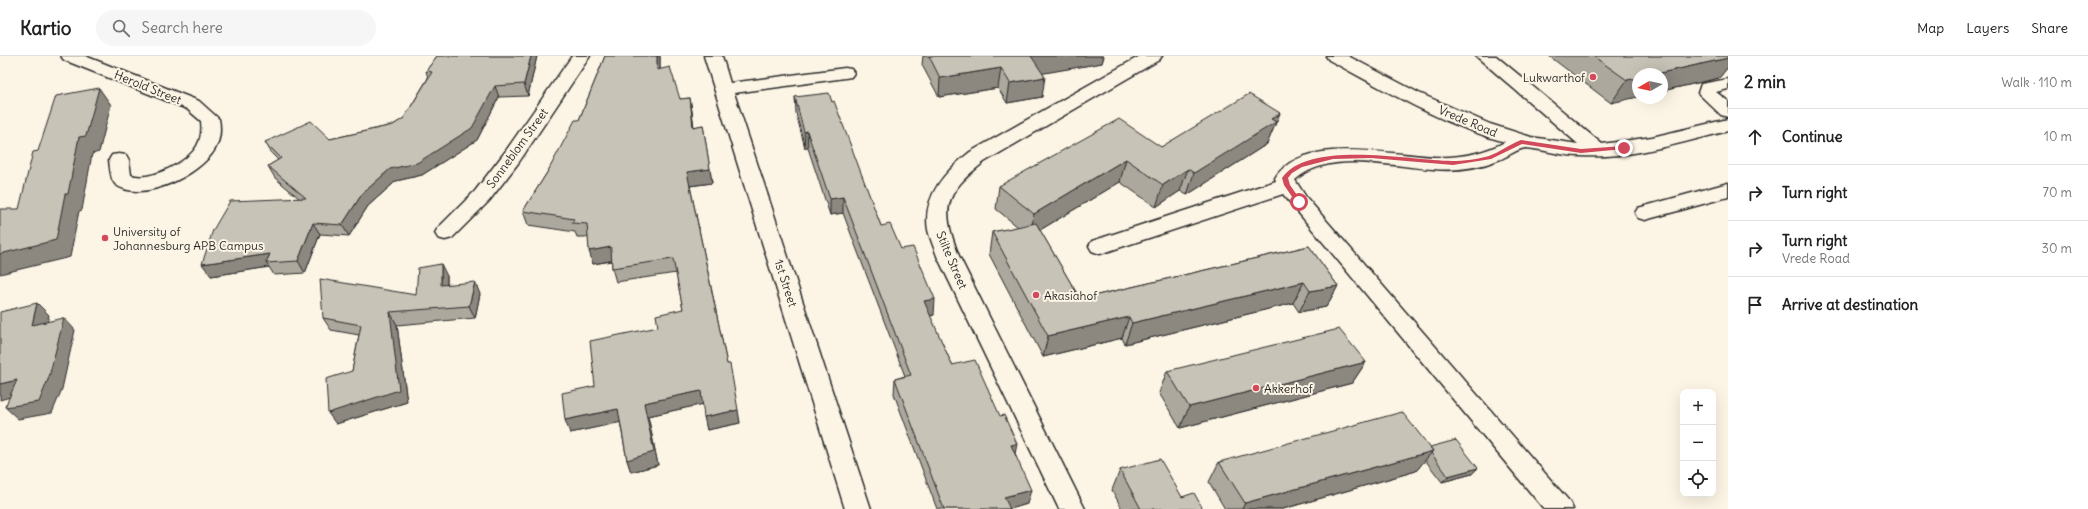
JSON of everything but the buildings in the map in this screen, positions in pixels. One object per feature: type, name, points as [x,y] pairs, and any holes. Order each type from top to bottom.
[{"type":"street","name":"Herold Street","points":[[70,56],[193,105],[203,111],[210,119],[211,126],[205,148],[189,166],[173,175],[154,182],[129,184],[122,179],[118,160]]},
{"type":"street","name":"Sonneblom Street","points":[[445,233],[482,196],[508,162],[581,56]]},
{"type":"street","name":"1st Street","points":[[713,56],[858,509]]},
{"type":"street","name":"Stilte Street","points":[[1072,509],[948,256],[938,227],[938,206],[944,190],[955,173],[976,157],[1153,56]]},
{"type":"street","name":"Vrede Road","points":[[1335,56],[1429,104],[1483,129],[1521,142],[1554,148],[1597,150],[1638,146],[1728,124]]},
{"type":"street","points":[[1484,56],[1597,150]]},
{"type":"street","points":[[724,89],[845,73]]},
{"type":"street","points":[[1728,84],[1707,88],[1707,93],[1728,111]]},
{"type":"street","points":[[1521,142],[1489,158],[1453,163],[1371,156],[1333,157],[1311,162],[1290,171],[1285,178],[1287,185],[1299,202],[1560,509]]},
{"type":"street","points":[[1100,246],[1287,185]]},
{"type":"street","points":[[1645,213],[1728,190]]},
{"type":"place","name":"Lukwarthof","points":[[1593,77]]},
{"type":"place","name":"University of Johannesburg APB Campus","points":[[105,238]]},
{"type":"place","name":"Akasiahof","points":[[1036,295]]},
{"type":"place","name":"Akkerhof","points":[[1256,388]]},
{"type":"route","points":[[1299,202],[1287,185],[1285,178],[1290,171],[1311,162],[1333,157],[1371,156],[1435,163],[1453,163],[1489,158],[1521,142],[1581,151],[1624,148]]}]
